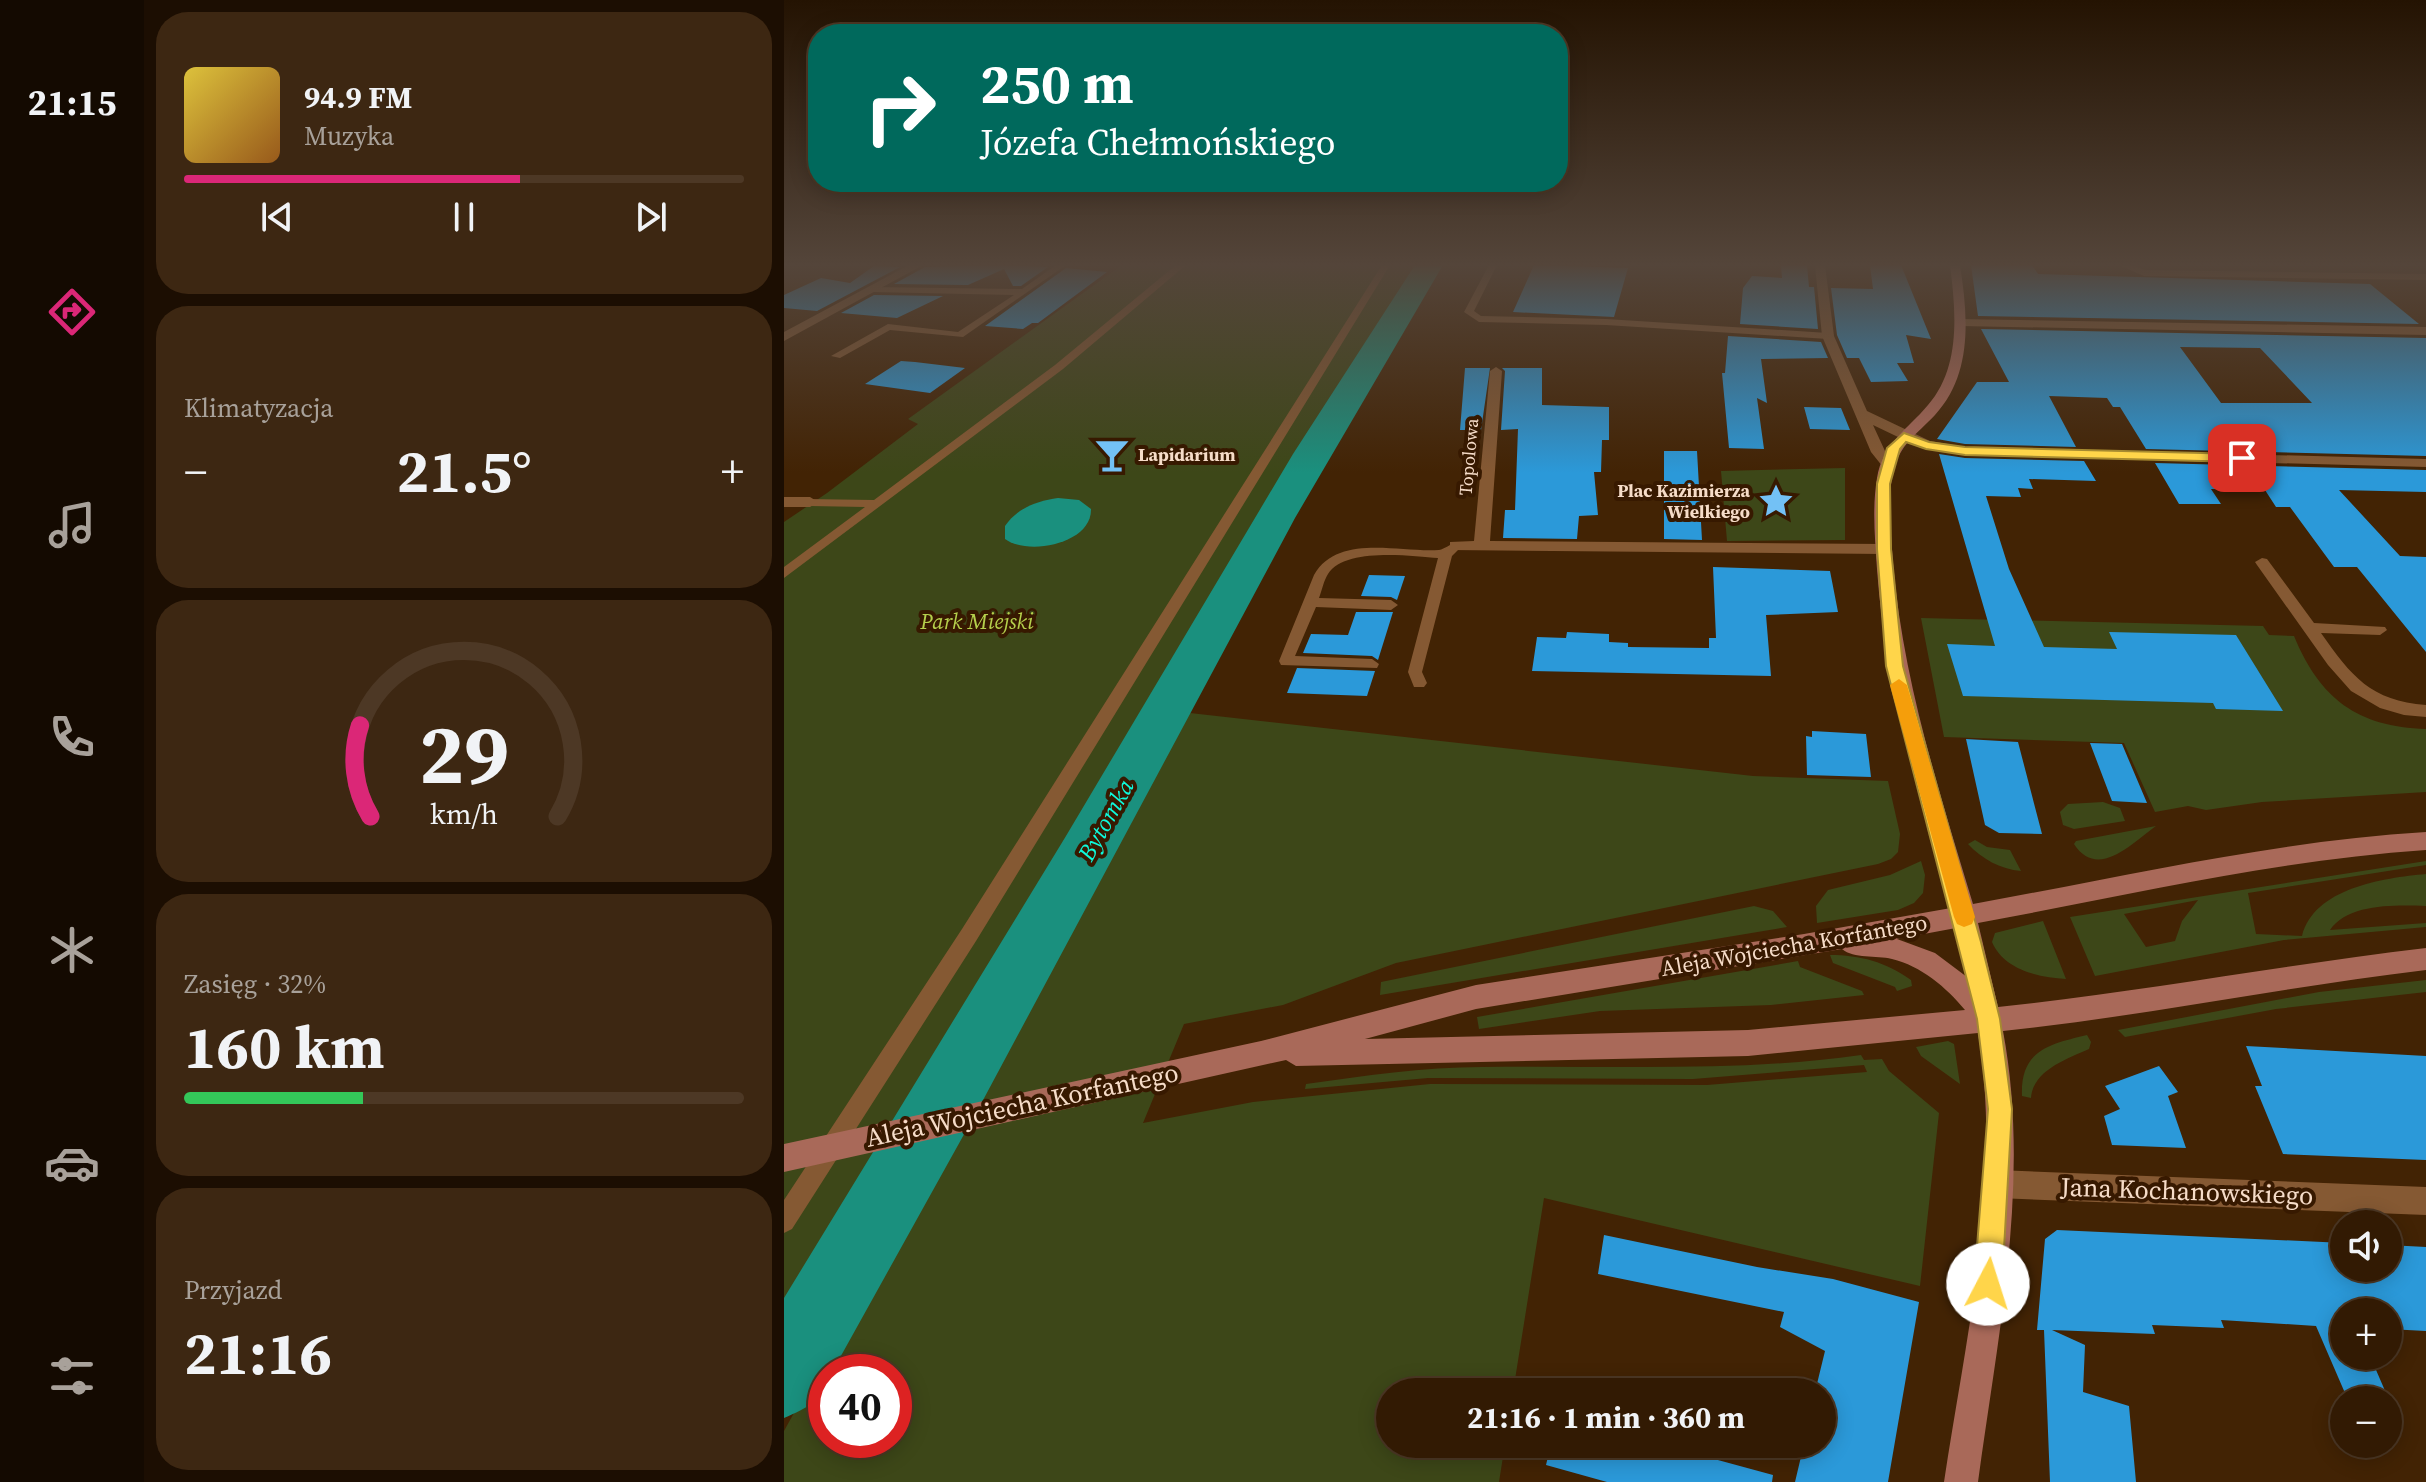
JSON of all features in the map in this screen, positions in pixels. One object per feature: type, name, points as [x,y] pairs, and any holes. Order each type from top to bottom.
[{"type":"main road","points":[[1960,334],[1957,357],[1944,394],[1894,448],[1883,484],[1884,549],[1892,647],[1899,689],[1964,916],[1988,1019],[2000,1109],[1988,1284],[1961,1482]]},
{"type":"main road","name":"Aleja Wojciecha Korfantego","points":[[784,1158],[1261,1054],[1476,997],[1804,945],[2263,861],[2378,844],[2426,841]]},
{"type":"main road","points":[[1804,945],[1894,947],[1938,967],[1964,988],[1988,1019]]},
{"type":"main road","name":"Aleja Wojciecha Korfantego","points":[[1261,1054],[1748,1043],[2094,1009],[2317,972],[2426,959]]},
{"type":"street","points":[[1828,336],[1878,452],[1888,464]]},
{"type":"street","name":"Topolowa","points":[[1482,546],[1496,371]]},
{"type":"street","points":[[1862,414],[1904,437],[1935,447],[1965,451],[2426,463]]},
{"type":"street","points":[[784,502],[810,502]]},
{"type":"street","points":[[1451,550],[1482,546],[1884,549]]},
{"type":"street","name":"Jana Kochanowskiego","points":[[1997,1184],[2426,1201]]},
{"type":"lane","points":[[836,356],[875,334]]},
{"type":"lane","points":[[784,574],[1099,334]]},
{"type":"lane","points":[[784,1221],[977,921],[1343,334]]},
{"type":"lane","points":[[1799,334],[1828,336]]},
{"type":"lane","points":[[810,502],[877,504]]},
{"type":"lane","points":[[1372,664],[1286,661],[1323,569],[1337,558],[1357,553],[1451,550],[1415,672],[1419,683]]},
{"type":"lane","points":[[2262,562],[2342,675],[2357,689],[2394,708],[2426,711]]},
{"type":"lane","points":[[1311,602],[1391,605]]},
{"type":"lane","points":[[2310,628],[2380,630]]},
{"type":"green space","name":"Park Miejski","points":[[1026,334],[1373,334],[784,1318],[784,522],[918,424],[908,419]]},
{"type":"green space","name":"Plac Kazimierza Wielkiego","points":[[1845,468],[1845,540],[1727,541],[1721,471]]},
{"type":"green space","points":[[1921,618],[2263,626],[2269,635],[2294,636],[2316,677],[2344,705],[2380,722],[2426,729],[2426,792],[2262,802],[2206,810],[2188,806],[2155,812],[2124,743],[1944,737]]},
{"type":"green space","points":[[1181,712],[1753,776],[1888,781],[1900,834],[1898,852],[1891,859],[1878,864],[1396,963],[1283,1005],[1184,1024],[1143,1123],[1253,1102],[1430,1084],[1707,1085],[1867,1072],[1864,1065],[1693,1079],[1428,1078],[1305,1089],[1306,1084],[1416,1070],[1460,1067],[1719,1066],[1861,1055],[1864,1060],[1882,1059],[1889,1071],[1939,1113],[1920,1286],[1544,1198],[1515,1378],[1376,1378],[1376,1458],[1503,1458],[1499,1482],[784,1482],[784,1431],[808,1388],[808,1458],[912,1458],[912,1354],[827,1354]]},
{"type":"green space","points":[[2103,802],[2120,808],[2125,821],[2074,829],[2063,825],[2060,812],[2068,804]]},
{"type":"green space","points":[[2156,826],[2115,855],[2104,859],[2083,855],[2074,844],[2076,841]]},
{"type":"green space","points":[[1975,840],[1987,847],[2010,850],[2021,871],[1985,859],[1968,844]]},
{"type":"green space","points":[[1921,861],[1925,875],[1923,893],[1914,903],[1898,910],[1817,923],[1816,906],[1828,890],[1890,875]]},
{"type":"green space","points":[[2426,861],[2426,865],[2248,893],[2256,934],[2302,936],[2309,920],[2335,896],[2371,883],[2426,874],[2426,906],[2361,910],[2338,921],[2330,930],[2426,923],[2426,927],[2284,940],[2095,976],[2070,917]],"holes":[[[2198,900],[2182,921],[2175,941],[2146,947],[2124,914]]]},
{"type":"green space","points":[[1754,906],[1773,911],[1787,927],[1380,995],[1381,982]]},
{"type":"green space","points":[[2043,921],[2066,979],[2033,974],[2013,965],[1997,952],[1992,942],[1995,933]]},
{"type":"green space","points":[[1830,955],[1852,956],[1882,964],[1911,980],[1912,986],[1897,991],[1895,987],[1833,963]]},
{"type":"green space","points":[[1798,961],[1800,967],[1862,991],[1864,995],[1771,1005],[1600,1011],[1479,1029],[1477,1017]]},
{"type":"green space","points":[[2426,980],[2426,992],[2276,1009],[2125,1037],[2118,1030],[2319,992]]},
{"type":"green space","points":[[2087,1035],[2091,1042],[2089,1049],[2044,1073],[2033,1088],[2031,1098],[2022,1096],[2026,1068],[2032,1059],[2050,1046]]},
{"type":"green space","points":[[1948,1041],[1954,1044],[1960,1084],[1921,1056],[1916,1047]]},
{"type":"water","points":[[1058,498],[1079,500],[1091,509],[1089,521],[1081,531],[1057,544],[1043,546],[1015,544],[1005,539],[1005,526],[1015,514],[1035,503]]},
{"type":"building","points":[[1929,334],[1931,339],[1906,335],[1914,363],[1897,363],[1908,381],[1871,382],[1859,358],[1847,358],[1837,335]]},
{"type":"building","points":[[1984,334],[2426,338],[2426,456],[2146,449],[2120,407],[2113,407],[2107,398],[2049,396],[2076,447],[1965,444],[1937,439],[1977,382],[2009,382]],"holes":[[[2180,347],[2260,348],[2312,403],[2221,403]]]},
{"type":"building","points":[[1728,336],[1821,342],[1828,358],[1761,359],[1767,403],[1757,398],[1764,449],[1729,448],[1722,373],[1725,373]]},
{"type":"building","points":[[901,361],[965,368],[930,393],[865,384]]},
{"type":"building","points":[[1465,368],[1490,368],[1481,430],[1460,430]]},
{"type":"building","points":[[1502,368],[1542,368],[1542,405],[1609,407],[1609,440],[1602,440],[1601,472],[1594,472],[1598,515],[1579,516],[1577,539],[1503,538],[1505,510],[1515,510],[1518,429],[1501,430],[1505,371]]},
{"type":"building","points":[[1804,407],[1841,408],[1850,430],[1810,429]]},
{"type":"building","points":[[1664,451],[1697,451],[1702,540],[1664,539]]},
{"type":"building","points":[[1939,454],[1965,458],[2084,461],[2096,481],[2029,479],[2033,489],[2018,488],[2021,497],[1986,496],[2009,569],[2044,647],[2117,649],[2109,632],[2236,635],[2283,711],[2216,709],[2213,703],[1963,696],[1947,644],[1995,646]]},
{"type":"building","points":[[2155,463],[2426,470],[2426,492],[2339,490],[2400,556],[2426,557],[2426,652],[2357,567],[2334,567],[2290,507],[2276,507],[2265,490],[2211,489],[2221,504],[2179,504]]},
{"type":"building","points":[[1713,567],[1830,571],[1838,612],[1766,615],[1771,676],[1532,671],[1537,637],[1566,638],[1567,632],[1609,634],[1609,642],[1628,643],[1628,647],[1709,648],[1709,638],[1716,638]]},
{"type":"building","points":[[1369,575],[1405,576],[1397,600],[1361,596]]},
{"type":"building","points":[[1356,612],[1393,612],[1378,660],[1372,656],[1303,653],[1311,634],[1348,635]]},
{"type":"building","points":[[1297,668],[1375,671],[1367,696],[1287,693]]},
{"type":"building","points":[[1812,731],[1866,734],[1871,777],[1807,775],[1806,736],[1812,737]]},
{"type":"building","points":[[1966,739],[2018,742],[2042,834],[1999,833],[1985,825]]},
{"type":"building","points":[[2090,743],[2122,744],[2147,803],[2112,801]]},
{"type":"building","points":[[2246,1046],[2426,1056],[2426,1160],[2283,1154],[2255,1086],[2262,1086]]},
{"type":"building","points":[[2159,1066],[2178,1092],[2168,1096],[2186,1148],[2112,1145],[2104,1116],[2120,1109],[2105,1086]]},
{"type":"building","points":[[2057,1230],[2330,1242],[2330,1282],[2402,1282],[2402,1246],[2426,1247],[2426,1331],[2402,1330],[2402,1298],[2330,1298],[2330,1358],[2316,1326],[2221,1320],[2224,1328],[2152,1325],[2155,1334],[2052,1330],[2085,1345],[2083,1392],[2129,1406],[2136,1482],[2050,1482],[2044,1330],[2037,1330],[2045,1239]]},
{"type":"building","points":[[1604,1235],[1757,1267],[1833,1279],[1919,1302],[1888,1482],[1795,1482],[1801,1458],[1836,1458],[1836,1378],[1818,1378],[1825,1351],[1780,1327],[1784,1312],[1598,1274]]},
{"type":"building","points":[[2335,1370],[2376,1370],[2383,1386],[2342,1386]]},
{"type":"building","points":[[1548,1458],[1710,1458],[1773,1475],[1772,1482],[1607,1482],[1546,1465]]},
{"type":"waterway","name":"Bytomka","points":[[784,1376],[1044,928],[1312,454],[1385,334]]},
{"type":"slow traffic","points":[[1899,685],[1964,917]]},
{"type":"place","name":"Lapidarium","points":[[1112,455]]},
{"type":"place","name":"Plac Kazimierza Wielkiego","points":[[1776,501]]},
{"type":"route","points":[[1988,1284],[2000,1109],[1988,1019],[1964,916],[1909,726],[1895,666],[1884,549],[1883,484],[1888,464],[1894,448],[1904,437],[1943,449],[1965,451],[2242,458]]}]
